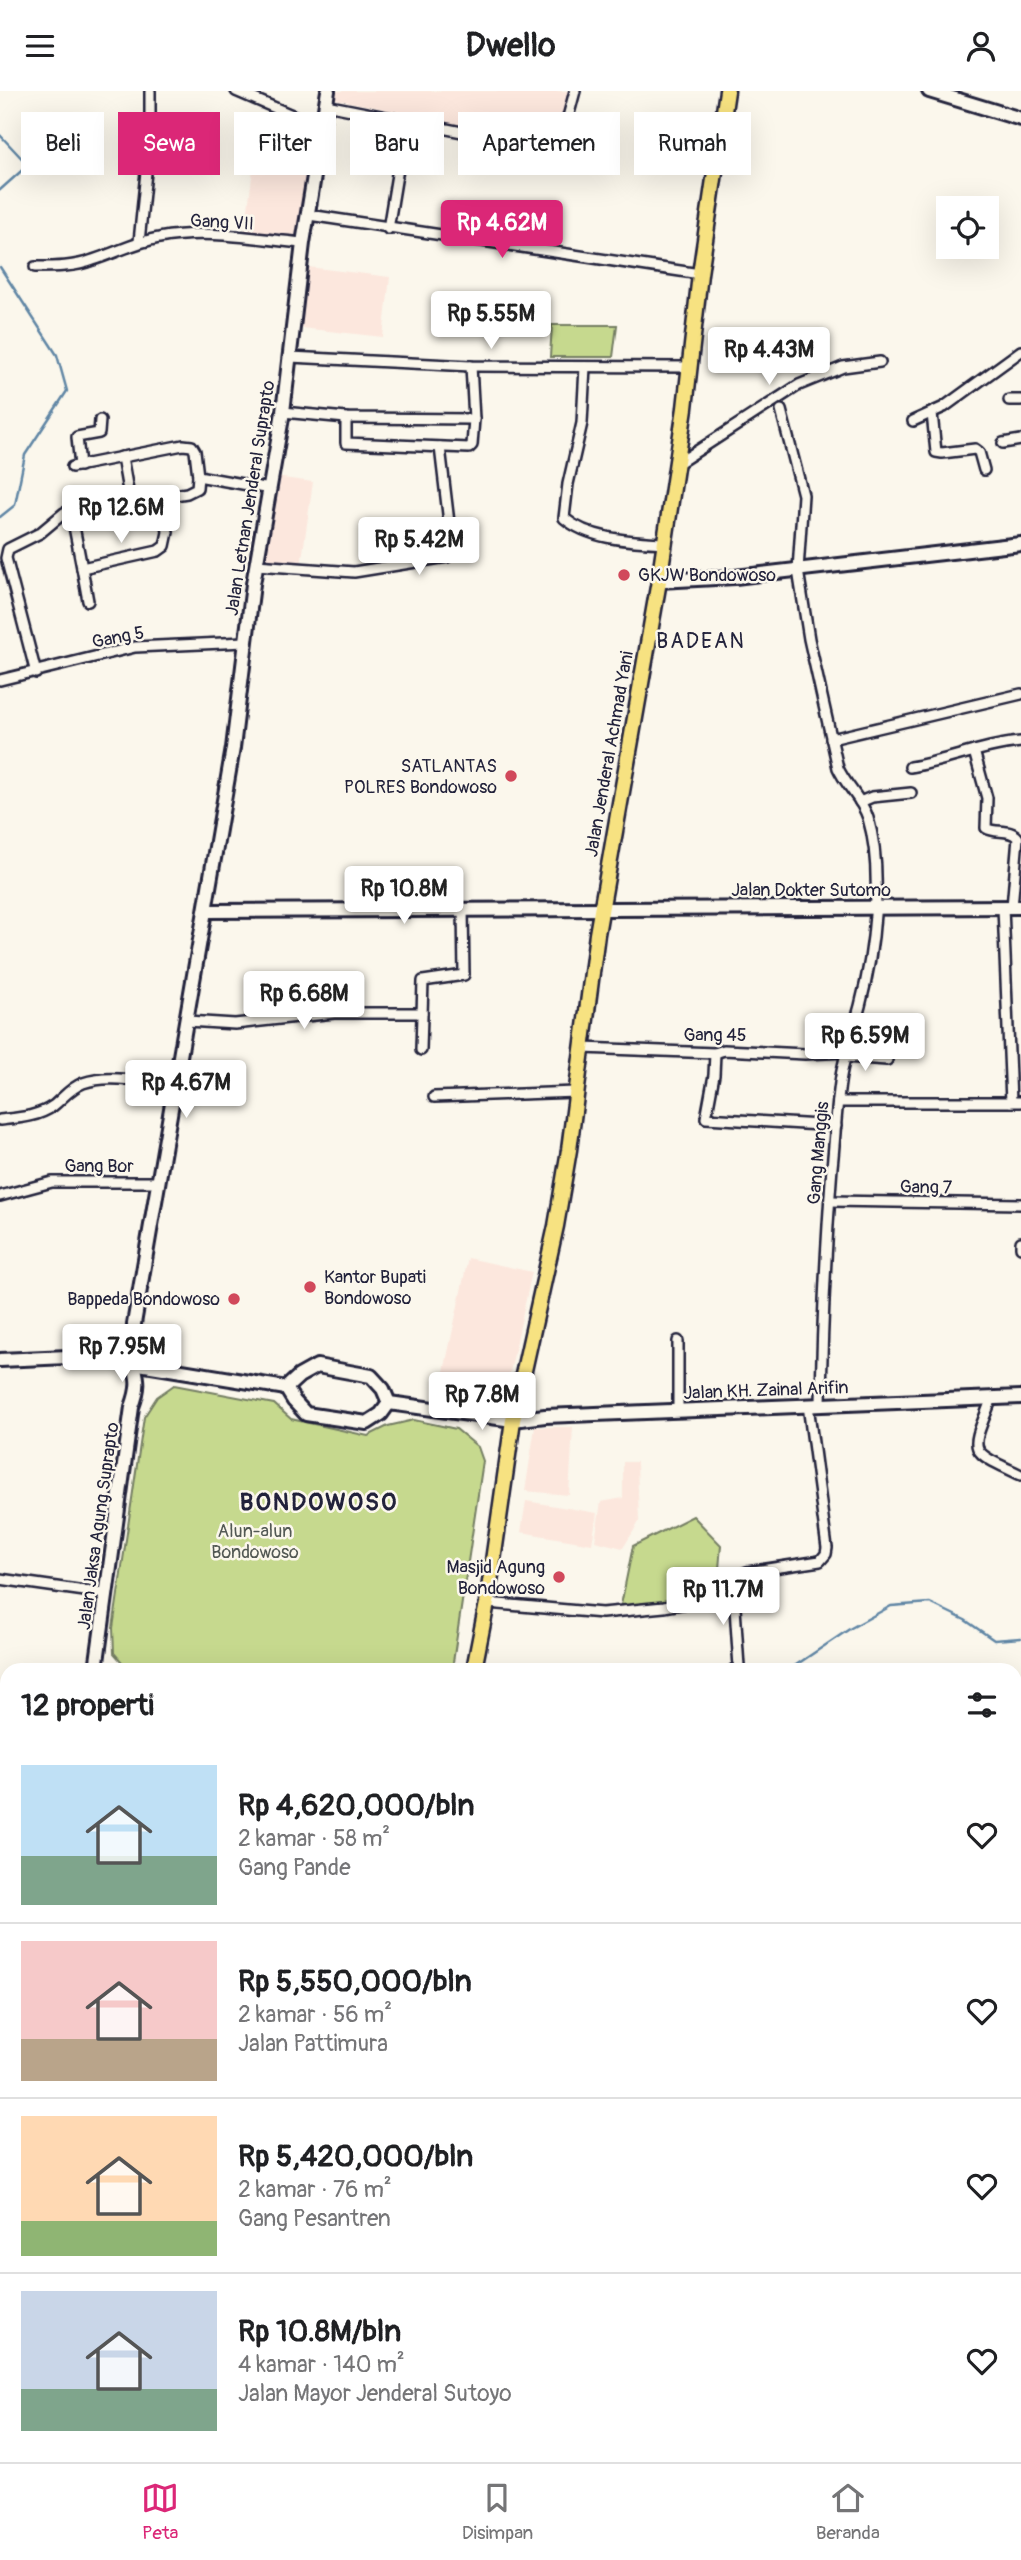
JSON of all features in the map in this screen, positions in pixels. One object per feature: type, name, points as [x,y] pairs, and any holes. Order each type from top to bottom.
[{"type":"main road","name":"Jalan Jenderal Achmad Yani","points":[[475,1663],[487,1603],[513,1420],[556,1226],[602,909],[678,457],[691,367],[700,274],[727,91]]},
{"type":"street","points":[[139,241],[150,91]]},
{"type":"street","points":[[236,91],[285,112]]},
{"type":"street","name":"Jalan Letnan Jenderal Suprapto","points":[[325,112],[328,91]]},
{"type":"street","points":[[444,127],[556,149],[560,147],[575,91]]},
{"type":"street","points":[[929,91],[1021,119]]},
{"type":"street","points":[[326,105],[363,112]]},
{"type":"street","name":"Jalan Letnan Jenderal Suprapto","points":[[158,1182],[233,747],[256,565],[283,412],[303,243],[315,175]]},
{"type":"street","points":[[388,229],[397,175]]},
{"type":"street","points":[[309,215],[700,274]]},
{"type":"street","name":"Gang VII","points":[[35,267],[83,263],[139,241],[174,236],[216,235],[303,243]]},
{"type":"street","points":[[914,421],[932,413],[1021,351]]},
{"type":"street","points":[[290,357],[471,366],[691,367]]},
{"type":"street","points":[[678,457],[799,385],[843,367],[880,362]]},
{"type":"street","points":[[346,418],[346,443],[469,447],[472,445],[474,419],[471,366]]},
{"type":"street","points":[[585,367],[582,423],[568,484],[564,518],[590,533],[664,543]]},
{"type":"street","points":[[1009,400],[1021,400]]},
{"type":"street","name":"Gang Manggis","points":[[734,1593],[737,1578],[742,1574],[814,1563],[826,1554],[814,1405],[838,1102],[846,1054],[873,945],[875,907],[868,817],[843,779],[831,739],[809,639],[798,570],[803,495],[781,410]]},
{"type":"street","points":[[283,412],[346,418],[474,419]]},
{"type":"street","points":[[932,413],[936,452],[975,449],[979,452],[984,470]]},
{"type":"street","points":[[36,673],[6,553],[8,549],[40,533],[64,513],[163,497],[198,488],[195,451],[192,446],[183,445],[76,467],[77,437],[99,433],[100,420]]},
{"type":"street","points":[[1003,443],[1021,439]]},
{"type":"street","points":[[256,565],[354,572],[447,557],[453,548],[440,447]]},
{"type":"street","points":[[122,457],[130,502]]},
{"type":"street","points":[[198,476],[270,489]]},
{"type":"street","points":[[82,568],[158,551],[165,546],[168,540],[163,497]]},
{"type":"street","points":[[71,511],[88,601]]},
{"type":"street","points":[[659,582],[735,577],[1021,544]]},
{"type":"street","name":"Gang 5","points":[[0,680],[135,647],[245,642]]},
{"type":"street","points":[[831,739],[1021,694]]},
{"type":"street","points":[[910,767],[1021,742]]},
{"type":"street","points":[[838,1102],[1016,1102],[1012,907],[1018,838],[1013,833],[990,831],[986,828],[987,798],[974,751]]},
{"type":"street","points":[[860,802],[873,797],[911,793]]},
{"type":"street","name":"Jalan Dokter Sutomo","points":[[206,911],[1012,907]]},
{"type":"street","points":[[421,1050],[423,981],[464,975],[463,909]]},
{"type":"street","points":[[187,1021],[246,1024],[334,1013],[422,1013]]},
{"type":"street","name":"Gang 45","points":[[582,1048],[846,1054],[887,1060]]},
{"type":"street","points":[[715,1053],[706,1118],[836,1126]]},
{"type":"street","points":[[0,1119],[25,1117],[44,1111],[73,1088],[96,1080],[121,1080],[175,1087]]},
{"type":"street","points":[[435,1097],[576,1092]]},
{"type":"street","name":"Gang Bor","points":[[0,1196],[52,1182],[158,1182]]},
{"type":"street","name":"Jalan Jaksa Agung Suprapto","points":[[97,1663],[132,1407],[138,1388],[139,1378],[132,1346],[134,1324],[158,1182]]},
{"type":"street","name":"Gang 7","points":[[830,1201],[1021,1204]]},
{"type":"street","points":[[1020,1242],[1021,1247]]},
{"type":"street","points":[[678,1341],[678,1411]]},
{"type":"street","points":[[0,1360],[90,1356],[286,1388],[306,1414],[367,1423],[381,1414],[389,1403],[383,1389],[371,1376],[317,1366],[299,1376],[286,1388]]},
{"type":"street","name":"Jalan KH. Zainal Arifin","points":[[389,1403],[513,1420],[545,1416],[1021,1397]]},
{"type":"street","points":[[992,1398],[976,1439],[978,1452],[1021,1475]]},
{"type":"street","points":[[0,1579],[106,1594]]},
{"type":"street","points":[[487,1603],[601,1613],[664,1607],[734,1593],[738,1663]]},
{"type":"shaded area","points":[[337,91],[570,91],[565,112],[458,112],[458,125],[444,122],[444,112],[397,112],[335,99]]},
{"type":"shaded area","points":[[252,175],[307,175],[295,237],[245,232]]},
{"type":"shaded area","points":[[308,267],[390,277],[383,337],[301,328]]},
{"type":"shaded area","points":[[275,477],[313,482],[301,566],[261,563]]},
{"type":"shaded area","points":[[468,1258],[532,1272],[505,1395],[442,1381]]},
{"type":"shaded area","points":[[535,1427],[573,1427],[569,1495],[525,1491]]},
{"type":"shaded area","points":[[623,1462],[637,1462],[639,1522],[623,1548],[595,1541],[601,1502],[623,1498]]},
{"type":"shaded area","points":[[526,1501],[597,1513],[592,1544],[521,1532]]},
{"type":"green space","points":[[552,325],[617,325],[613,357],[550,357]]},
{"type":"green space","name":"Alun-alun Bondowoso","points":[[174,1385],[274,1404],[291,1419],[368,1436],[388,1426],[414,1420],[456,1429],[478,1447],[483,1461],[453,1663],[123,1663],[114,1653],[113,1628],[144,1417],[157,1397]]},
{"type":"green space","points":[[693,1516],[721,1545],[719,1569],[735,1569],[733,1588],[679,1605],[621,1605],[633,1546]]},
{"type":"waterway","points":[[0,135],[28,165],[0,190]]},
{"type":"waterway","points":[[0,267],[57,355],[67,391],[25,455],[15,505],[0,517]]},
{"type":"waterway","points":[[799,1663],[851,1628],[891,1606],[930,1603],[965,1620],[994,1640],[1021,1638]]},
{"type":"place","name":"GKJW Bondowoso","points":[[624,575]]},
{"type":"place","name":"SATLANTAS POLRES Bondowoso","points":[[511,776]]},
{"type":"place","name":"Kantor Bupati Bondowoso","points":[[310,1287]]},
{"type":"place","name":"Bappeda Bondowoso","points":[[234,1299]]},
{"type":"place","name":"Masjid Agung Bondowoso","points":[[559,1577]]},
{"type":"district","name":"BADEAN","points":[[701,641]]},
{"type":"district","name":"BONDOWOSO","points":[[319,1502]]}]
